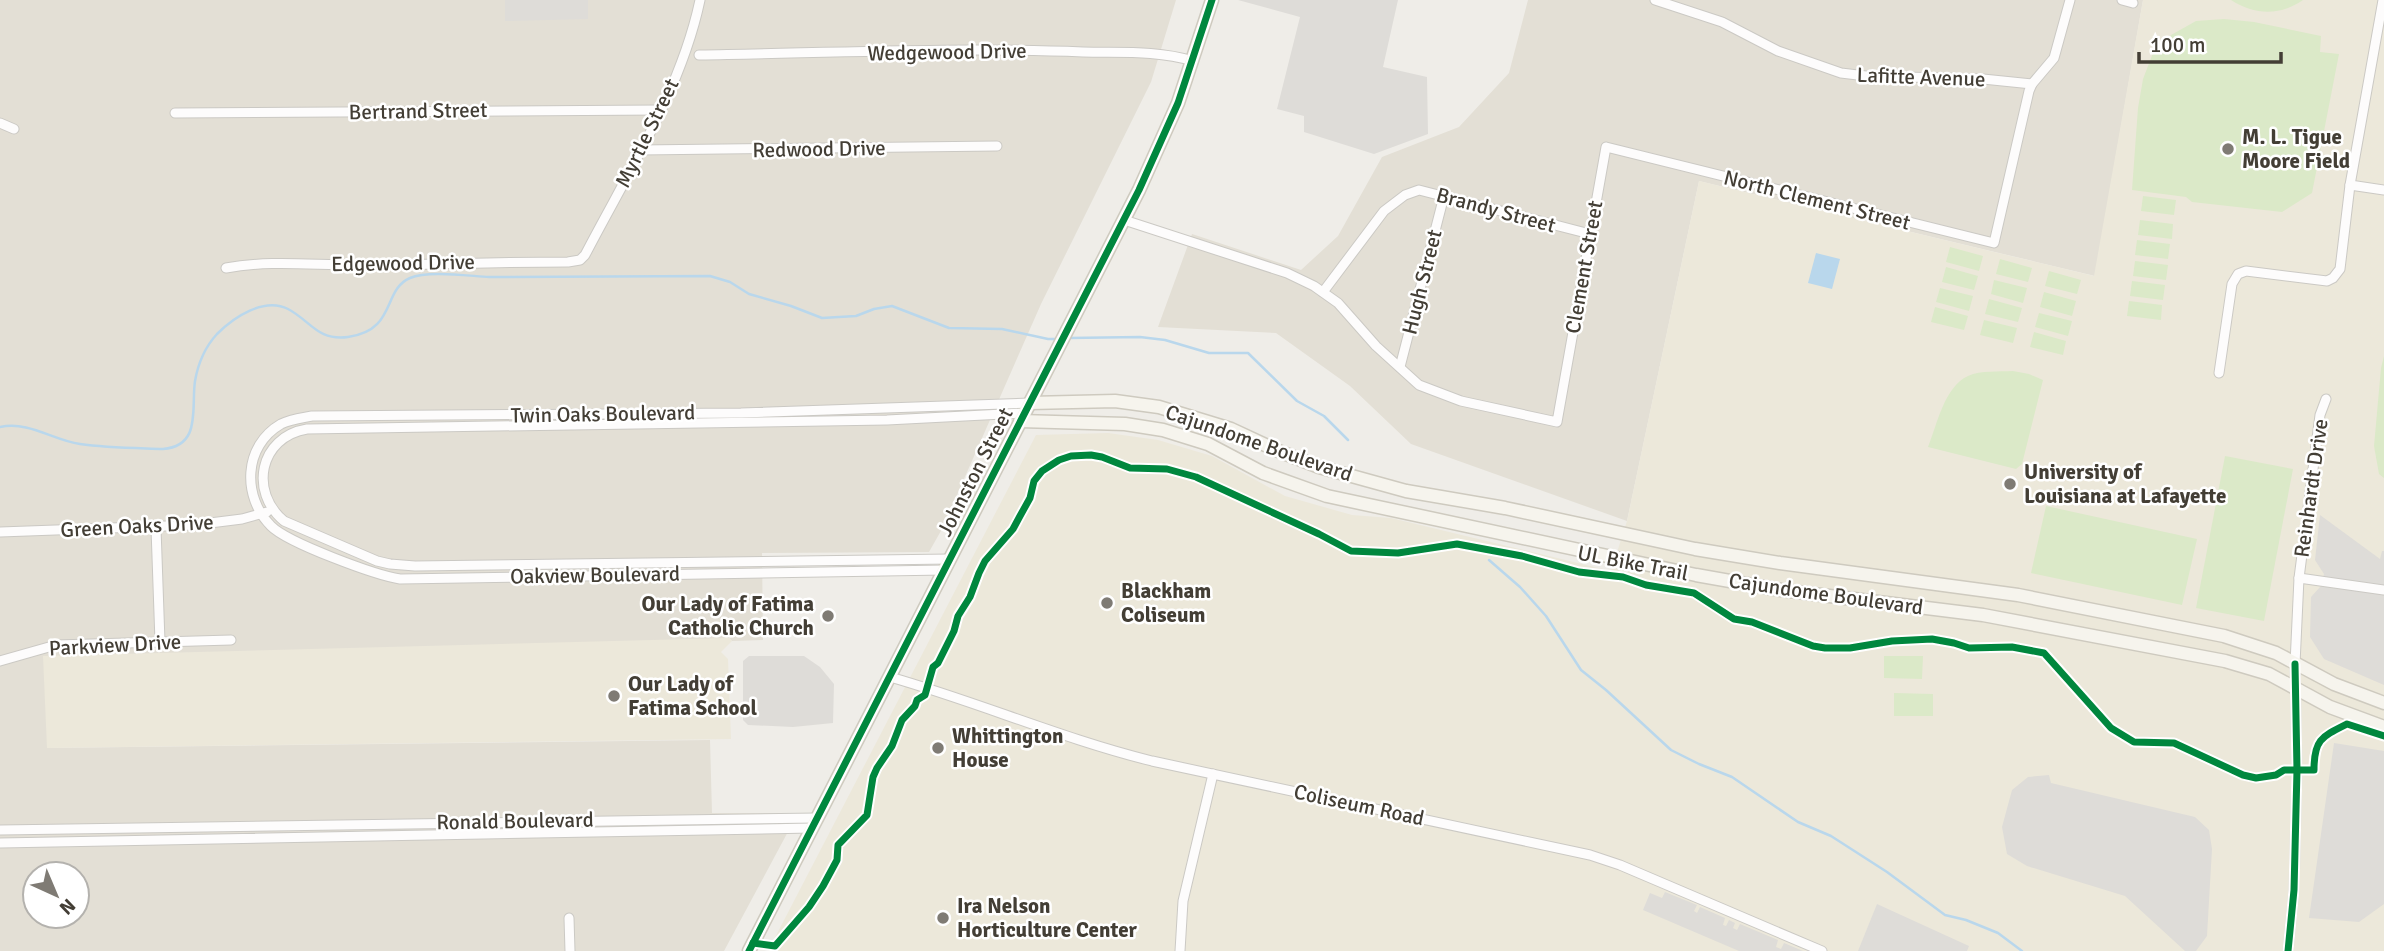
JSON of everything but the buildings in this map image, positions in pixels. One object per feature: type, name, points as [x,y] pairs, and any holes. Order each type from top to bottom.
[{"type":"street","name":"Myrtle Street","points":[[580,260],[586,255],[660,110],[688,46],[700,0]]},
{"type":"street","name":"Johnston Street","points":[[749,951],[1124,220],[1162,141],[1194,61],[1212,0]]},
{"type":"street","name":"Lafitte Avenue","points":[[1656,0],[1722,22],[1778,51],[1840,73],[1983,79],[2032,84]]},
{"type":"street","points":[[2032,84],[2054,58],[2070,0]]},
{"type":"street","points":[[2122,0],[2133,3]]},
{"type":"street","points":[[2219,373],[2233,279],[2238,274],[2246,271],[2320,281],[2333,278],[2341,265],[2350,185],[2383,0]]},
{"type":"street","name":"Wedgewood Drive","points":[[699,55],[1042,50],[1140,52],[1175,55],[1194,61]]},
{"type":"street","name":"North Clement Street","points":[[1640,156],[1994,243],[2032,84]]},
{"type":"street","name":"Bertrand Street","points":[[175,113],[660,110]]},
{"type":"street","points":[[0,123],[14,130]]},
{"type":"street","name":"Redwood Drive","points":[[640,150],[997,146]]},
{"type":"street","name":"Clement Street","points":[[1400,367],[1413,381],[1461,401],[1557,422],[1606,148],[1640,156]]},
{"type":"street","points":[[2350,185],[2384,190]]},
{"type":"street","name":"Brandy Street","points":[[1323,292],[1384,211],[1405,195],[1419,190],[1590,234]]},
{"type":"street","name":"Hugh Street","points":[[1400,367],[1444,196]]},
{"type":"street","points":[[1124,220],[1287,273],[1323,292],[1345,310],[1376,346],[1400,367]]},
{"type":"street","name":"Edgewood Drive","points":[[226,268],[263,263],[425,264],[580,260]]},
{"type":"street","name":"Reinhardt Drive","points":[[2288,951],[2294,890],[2297,770],[2295,664],[2299,578],[2319,415],[2326,399]]},
{"type":"street","name":"Cajundome Boulevard","points":[[1025,413],[1115,401],[1179,412],[1231,429],[1319,467],[1406,491],[1780,563],[2018,595],[2224,636],[2259,646],[2334,684],[2384,703]]},
{"type":"street","name":"Twin Oaks Boulevard","points":[[262,514],[250,485],[254,457],[259,445],[273,430],[281,424],[300,418],[741,412],[1025,413]]},
{"type":"street","name":"Cajundome Boulevard","points":[[1025,413],[1163,430],[1208,444],[1285,482],[1327,496],[1651,566],[1781,590],[1878,600],[2026,622],[2225,661],[2269,674],[2349,716],[2384,727]]},
{"type":"street","name":"Twin Oaks Boulevard","points":[[272,509],[266,498],[263,477],[268,455],[286,436],[306,429],[887,420],[1025,413]]},
{"type":"street","points":[[1374,506],[1379,484]]},
{"type":"street","name":"Green Oaks Drive","points":[[0,532],[156,528],[228,522],[272,509]]},
{"type":"street","name":"Oakview Boulevard","points":[[272,509],[291,525],[377,561],[401,566],[948,565]]},
{"type":"street","name":"Oakview Boulevard","points":[[262,514],[271,526],[290,539],[382,575],[400,579],[948,565]]},
{"type":"street","points":[[156,528],[160,642]]},
{"type":"street","points":[[1651,566],[1655,540]]},
{"type":"street","name":"Reinhardt Drive","points":[[2299,578],[2384,590]]},
{"type":"street","name":"Parkview Drive","points":[[0,661],[56,645],[231,640]]},
{"type":"street","name":"Coliseum Road","points":[[890,677],[1115,752],[1590,855],[1620,865],[1822,951]]},
{"type":"street","points":[[1180,951],[1183,901],[1213,774]]},
{"type":"street","points":[[666,819],[666,831]]},
{"type":"street","name":"Ronald Boulevard","points":[[0,830],[666,819],[814,823]]},
{"type":"street","points":[[517,821],[517,834]]},
{"type":"street","name":"Ronald Boulevard","points":[[0,843],[666,831],[814,823]]},
{"type":"street","points":[[367,824],[367,836]]},
{"type":"street","points":[[213,826],[213,839]]},
{"type":"street","points":[[64,829],[65,842]]},
{"type":"street","points":[[569,918],[570,951]]},
{"type":"shaded area","points":[[0,0],[1176,0],[1151,82],[1041,304],[942,529],[929,552],[762,553],[763,640],[732,641],[729,638],[47,748],[710,740],[712,813],[798,813],[724,951],[0,951]]},
{"type":"shaded area","points":[[505,0],[588,0],[588,19],[505,21]]},
{"type":"shaded area","points":[[1238,0],[1398,0],[1383,67],[1427,77],[1428,134],[1374,154],[1304,132],[1304,116],[1277,109],[1300,17]]},
{"type":"shaded area","points":[[1528,0],[2143,0],[2095,276],[1699,181],[1627,521],[1411,444],[1350,386],[1276,333],[1158,327],[1192,234],[1301,270],[1338,236],[1382,157],[1459,127],[1509,73]]},
{"type":"shaded area","name":"University of Louisiana at Lafayette","points":[[2143,0],[2384,0],[2384,951],[768,951],[1036,435],[1108,433],[1158,440],[1212,456],[1285,496],[1352,515],[1391,518],[1611,571],[1627,521],[1699,181],[2094,276]]},
{"type":"shaded area","points":[[2320,515],[2380,559],[2384,551],[2384,685],[2324,659],[2310,637],[2311,597],[2321,586],[2324,574],[2315,560]]},
{"type":"shaded area","points":[[729,638],[732,641],[721,652],[728,659],[731,739],[47,748],[43,656]]},
{"type":"shaded area","points":[[749,656],[804,656],[820,667],[834,684],[833,723],[793,727],[748,725],[743,720],[743,661]]},
{"type":"shaded area","points":[[2334,743],[2384,751],[2384,904],[2359,922],[2309,918]]},
{"type":"shaded area","points":[[2049,775],[2051,783],[2195,817],[2209,830],[2212,849],[2207,936],[2196,951],[2185,951],[2125,896],[2027,866],[2007,854],[2002,827],[2012,790],[2028,777]]},
{"type":"shaded area","points":[[1665,892],[1697,905],[1694,911],[1697,913],[1700,907],[1725,918],[1723,925],[1726,926],[1729,920],[1735,923],[1733,928],[1737,930],[1740,924],[1778,940],[1776,947],[1781,949],[1784,943],[1803,951],[1739,951],[1643,910],[1650,893],[1662,898]]},
{"type":"shaded area","points":[[1877,904],[1969,946],[1967,951],[1858,951]]},
{"type":"green space","points":[[2231,0],[2303,0],[2285,9],[2267,12],[2249,9]]},
{"type":"green space","name":"M. L. Tigue Moore Field","points":[[2224,19],[2254,22],[2321,36],[2320,52],[2339,54],[2312,193],[2282,212],[2192,202],[2186,197],[2132,190],[2138,108],[2143,79],[2153,53],[2171,35],[2196,21]]},
{"type":"green space","points":[[2143,196],[2176,200],[2174,215],[2141,211]]},
{"type":"green space","points":[[2140,220],[2173,224],[2172,239],[2138,235]]},
{"type":"green space","points":[[2137,240],[2170,244],[2168,259],[2135,255]]},
{"type":"green space","points":[[1950,247],[1983,256],[1979,271],[1946,262]]},
{"type":"green space","points":[[2000,259],[2032,268],[2028,282],[1996,274]]},
{"type":"green space","points":[[2135,261],[2168,265],[2166,280],[2133,276]]},
{"type":"green space","points":[[1946,267],[1978,276],[1974,290],[1942,282]]},
{"type":"green space","points":[[2049,271],[2081,280],[2077,294],[2045,286]]},
{"type":"green space","points":[[1994,280],[2027,288],[2023,303],[1991,294]]},
{"type":"green space","points":[[2132,281],[2165,285],[2163,300],[2130,296]]},
{"type":"green space","points":[[1940,288],[1973,296],[1969,311],[1936,302]]},
{"type":"green space","points":[[2044,292],[2076,301],[2072,316],[2040,307]]},
{"type":"green space","points":[[1989,299],[2022,308],[2018,322],[1985,314]]},
{"type":"green space","points":[[2129,301],[2162,305],[2161,320],[2127,316]]},
{"type":"green space","points":[[1935,307],[1968,316],[1964,330],[1931,322]]},
{"type":"green space","points":[[2039,313],[2072,321],[2068,336],[2035,327]]},
{"type":"green space","points":[[1984,320],[2017,328],[2013,343],[1980,335]]},
{"type":"green space","points":[[2034,332],[2066,341],[2063,355],[2030,347]]},
{"type":"green space","points":[[2384,356],[2384,478],[2379,474],[2374,446]]},
{"type":"green space","points":[[2013,371],[2043,380],[2022,464],[2016,469],[1928,447],[1942,407],[1960,381],[1979,373]]},
{"type":"green space","points":[[2225,456],[2293,469],[2264,621],[2196,608]]},
{"type":"green space","points":[[2046,506],[2197,539],[2182,605],[2031,573]]},
{"type":"green space","points":[[1884,656],[1923,656],[1922,679],[1884,678]]},
{"type":"green space","points":[[1894,693],[1933,694],[1933,716],[1894,716]]},
{"type":"water","points":[[1816,253],[1840,259],[1832,289],[1808,283]]},
{"type":"waterway","points":[[0,427],[21,427],[70,442],[90,445],[163,449],[175,446],[184,441],[192,424],[195,381],[203,356],[217,334],[232,321],[259,307],[279,306],[296,314],[321,333],[348,337],[374,327],[401,284],[410,278],[427,274],[489,277],[710,276],[730,282],[749,294],[822,318],[856,316],[892,306],[949,328],[1002,329],[1058,339]]},
{"type":"waterway","points":[[1069,338],[1140,337],[1165,340],[1209,353],[1248,353],[1297,401],[1324,416],[1348,440]]},
{"type":"waterway","points":[[1489,560],[1520,587],[1546,616],[1581,670],[1671,750],[1732,777],[1798,822],[1831,836],[1887,872],[1945,915],[1998,933],[2022,951]]},
{"type":"cycle path","points":[[749,951],[1139,190],[1178,103],[1212,0]]},
{"type":"cycle path","name":"UL Bike Trail","points":[[753,943],[775,946],[809,907],[823,886],[837,860],[838,845],[867,815],[877,768],[892,746],[902,720],[917,700],[925,695],[933,667],[938,663],[954,631],[958,616],[970,597],[985,561],[1013,529],[1030,498],[1034,481],[1042,471],[1071,456],[1091,455],[1130,468],[1167,469],[1196,477],[1351,551],[1398,553],[1457,544],[1522,556],[1579,572],[1623,577],[1646,585],[1694,593],[1734,619],[1752,622],[1813,646],[1850,648],[1892,641],[1932,639],[1969,648],[2012,647],[2044,653],[2111,728],[2134,742],[2174,743],[2243,775],[2256,778],[2276,775],[2284,770],[2314,770],[2316,752],[2321,741],[2347,724],[2384,736]]},
{"type":"cycle path","points":[[2288,951],[2294,890],[2297,770],[2295,664]]},
{"type":"place","name":"M. L. Tigue Moore Field","points":[[2228,149]]},
{"type":"place","name":"University of Louisiana at Lafayette","points":[[2010,484]]},
{"type":"place","name":"Blackham Coliseum","points":[[1107,603]]},
{"type":"place","name":"Our Lady of Fatima Catholic Church","points":[[828,616]]},
{"type":"place","name":"Our Lady of Fatima School","points":[[614,696]]},
{"type":"place","name":"Whittington House","points":[[938,748]]},
{"type":"place","name":"Ira Nelson Horticulture Center","points":[[943,918]]}]
